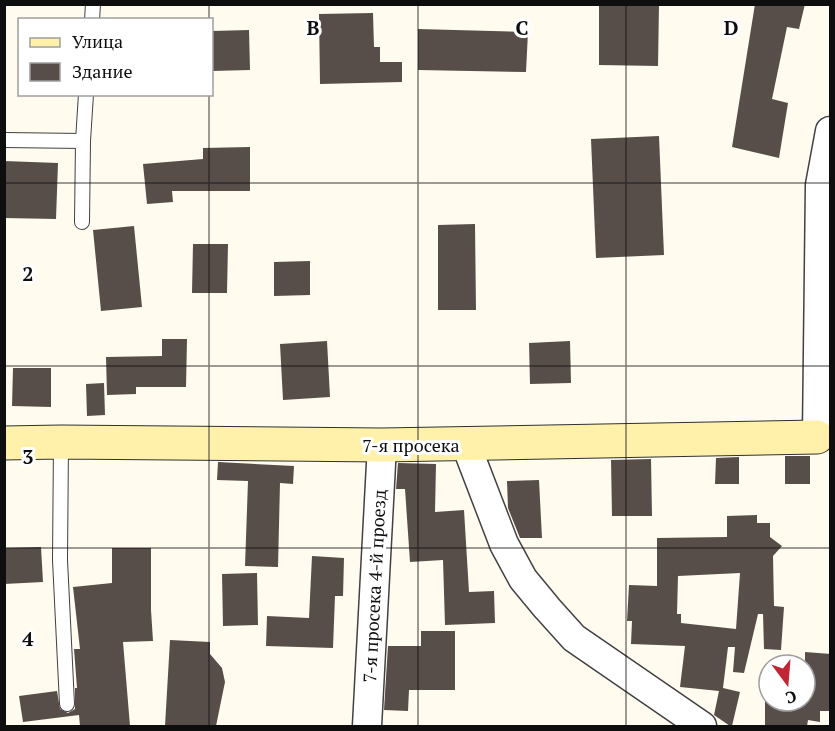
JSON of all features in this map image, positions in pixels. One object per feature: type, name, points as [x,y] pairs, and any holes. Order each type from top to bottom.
[{"type":"street","points":[[824,437],[820,185],[831,131]]},
{"type":"street","name":"7-я просека","points":[[4,443],[466,445],[824,437]]},
{"type":"street","name":"7-я просека 4-й проезд","points":[[367,726],[382,445]]},
{"type":"street","points":[[466,445],[504,544],[523,579],[547,608],[574,638],[702,726]]},
{"type":"lane","points":[[82,222],[86,96]]},
{"type":"lane","points":[[4,141],[83,141]]},
{"type":"lane","points":[[61,442],[60,560],[68,704]]},
{"type":"building","points":[[599,4],[659,4],[658,66],[599,65]]},
{"type":"building","points":[[755,4],[805,4],[799,29],[787,27],[772,99],[788,103],[779,158],[732,147]]},
{"type":"building","points":[[373,13],[374,47],[380,47],[380,62],[402,62],[402,82],[320,84],[319,14]]},
{"type":"building","points":[[418,29],[528,32],[526,72],[418,70]]},
{"type":"building","points":[[249,30],[250,70],[213,71],[213,31]]},
{"type":"building","points":[[659,136],[664,255],[596,258],[591,139]]},
{"type":"building","points":[[250,147],[250,191],[172,191],[173,202],[147,204],[143,164],[203,159],[203,148]]},
{"type":"building","points":[[4,161],[58,163],[56,219],[4,218]]},
{"type":"building","points":[[475,224],[476,310],[438,310],[438,225]]},
{"type":"building","points":[[134,226],[142,307],[101,311],[93,230]]},
{"type":"building","points":[[193,244],[228,244],[227,293],[192,293]]},
{"type":"building","points":[[310,261],[310,295],[274,296],[274,262]]},
{"type":"building","points":[[162,339],[187,339],[186,387],[136,387],[136,394],[107,395],[106,357],[162,356]]},
{"type":"building","points":[[327,341],[330,397],[283,400],[280,344]]},
{"type":"building","points":[[570,341],[571,383],[530,384],[529,343]]},
{"type":"building","points":[[13,368],[51,368],[51,407],[12,406]]},
{"type":"building","points":[[104,383],[105,415],[87,416],[86,384]]},
{"type":"building","points":[[785,456],[810,456],[810,484],[785,484]]},
{"type":"building","points":[[739,457],[739,484],[715,484],[716,458]]},
{"type":"building","points":[[651,459],[652,516],[612,516],[611,460]]},
{"type":"building","points":[[218,462],[294,466],[293,484],[280,483],[278,567],[245,566],[248,481],[217,480]]},
{"type":"building","points":[[398,463],[436,464],[435,512],[464,510],[469,592],[494,591],[495,623],[445,625],[443,560],[410,562],[405,489],[396,489]]},
{"type":"building","points":[[539,480],[542,538],[520,538],[508,508],[507,481]]},
{"type":"building","points":[[757,515],[757,523],[770,523],[770,537],[782,546],[773,556],[774,606],[784,607],[781,650],[764,649],[763,614],[758,614],[744,673],[733,672],[735,647],[728,647],[723,688],[740,692],[732,726],[714,715],[719,691],[680,687],[685,646],[631,644],[632,621],[627,621],[629,585],[657,586],[657,538],[727,537],[727,516]],"holes":[[[740,573],[736,629],[681,623],[681,614],[677,614],[678,576]]]},
{"type":"building","points":[[41,547],[43,582],[4,584],[4,548]]},
{"type":"building","points":[[112,548],[151,548],[153,641],[123,642],[130,726],[80,726],[79,715],[23,722],[19,696],[57,691],[60,709],[68,713],[75,709],[75,688],[77,688],[74,649],[80,649],[73,587],[112,583]]},
{"type":"building","points":[[312,556],[344,558],[343,596],[335,596],[333,648],[266,646],[267,616],[309,618]]},
{"type":"building","points":[[257,573],[258,625],[223,626],[222,574]]},
{"type":"building","points":[[421,631],[455,631],[455,690],[409,690],[408,711],[384,710],[388,646],[421,646]]},
{"type":"building","points":[[170,640],[210,642],[210,654],[222,668],[225,682],[216,726],[165,726]]},
{"type":"building","points":[[805,652],[831,654],[831,711],[820,711],[820,722],[808,720],[807,726],[765,726],[765,713],[817,713],[817,653]]}]
